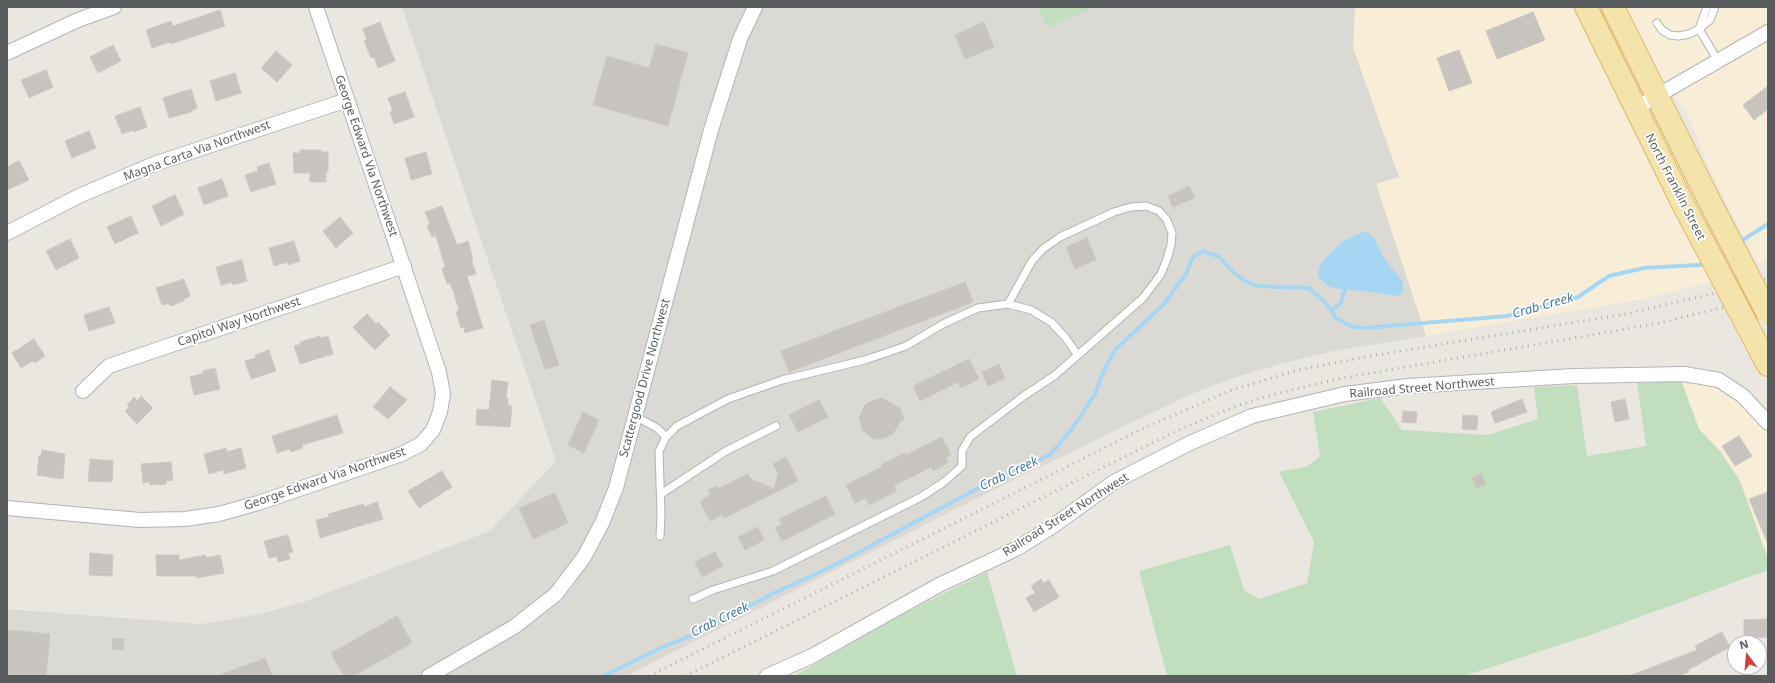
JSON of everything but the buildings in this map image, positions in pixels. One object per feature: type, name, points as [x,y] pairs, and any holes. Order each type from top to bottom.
[{"type":"main road","name":"North Franklin Street","points":[[1586,7],[1682,202],[1764,358]]},
{"type":"main road","name":"North Franklin Street","points":[[1613,7],[1707,196],[1768,314]]},
{"type":"street","points":[[7,53],[78,20],[114,7]]},
{"type":"street","name":"George Edward Via Northwest","points":[[7,508],[140,520],[185,520],[219,514],[258,503],[402,454],[421,444],[433,430],[440,412],[442,394],[439,372],[316,7]]},
{"type":"street","name":"Scattergood Drive Northwest","points":[[429,676],[514,627],[556,594],[584,557],[602,523],[616,488],[711,130],[740,39],[755,7]]},
{"type":"street","points":[[1636,108],[1768,32]]},
{"type":"street","name":"Magna Carta Via Northwest","points":[[7,232],[79,196],[154,164],[347,100]]},
{"type":"street","name":"Capitol Way Northwest","points":[[83,391],[109,366],[404,266]]},
{"type":"street","name":"Railroad Street Northwest","points":[[767,676],[812,656],[939,585],[1016,549],[1053,526],[1114,482],[1190,443],[1252,416],[1345,394],[1408,386],[1574,376],[1684,374],[1719,380],[1743,396],[1768,423]]},
{"type":"lane","points":[[1699,29],[1707,7]]},
{"type":"lane","points":[[1657,23],[1662,30],[1670,35],[1678,36],[1699,29],[1710,20],[1715,7]]},
{"type":"lane","points":[[1699,29],[1718,61]]},
{"type":"lane","points":[[693,599],[712,590],[773,571],[921,497],[944,482],[962,466],[962,451],[970,437],[1025,394],[1054,376],[1077,354],[1143,298],[1161,274],[1171,245],[1172,233],[1167,220],[1159,211],[1146,206],[1131,207],[1114,212],[1060,237],[1043,249],[1032,261],[1008,304]]},
{"type":"lane","points":[[660,536],[661,494],[659,451],[666,437],[677,426],[728,399],[782,380],[865,360],[906,346],[943,324],[978,308],[1008,304],[1031,310],[1051,322],[1065,337],[1077,354]]},
{"type":"lane","points":[[635,416],[657,428],[666,437]]},
{"type":"lane","points":[[661,494],[726,451],[776,426]]},
{"type":"shaded area","points":[[402,7],[1038,7],[1048,28],[1095,7],[1355,7],[1353,48],[1399,177],[1376,184],[1426,336],[1333,351],[1284,363],[1230,379],[1189,395],[1011,481],[626,676],[7,676],[7,609],[201,624],[260,614],[306,601],[490,531],[556,461]]},
{"type":"shaded area","points":[[1355,7],[1576,7],[1674,203],[1670,205],[1711,282],[1643,299],[1426,336],[1376,184],[1399,177],[1353,48]]},
{"type":"shaded area","points":[[1623,7],[1768,7],[1768,261],[1758,265],[1713,177],[1686,111],[1653,70]]},
{"type":"shaded area","points":[[1681,380],[1723,389],[1735,396],[1768,433],[1768,559],[1740,481],[1720,451],[1699,429]]},
{"type":"green space","points":[[1038,7],[1095,7],[1048,28]]},
{"type":"green space","points":[[1681,380],[1699,429],[1720,451],[1740,481],[1768,559],[1768,570],[1593,634],[1464,676],[1167,676],[1139,571],[1230,545],[1244,590],[1259,599],[1307,583],[1314,542],[1279,472],[1308,466],[1320,456],[1313,412],[1380,398],[1402,430],[1488,435],[1538,419],[1534,387],[1577,385],[1587,456],[1646,446],[1637,383]]},
{"type":"green space","points":[[987,572],[1017,676],[794,676],[901,615]]},
{"type":"water","points":[[1364,231],[1374,238],[1384,258],[1403,282],[1403,291],[1397,296],[1338,289],[1328,286],[1319,278],[1318,274],[1320,265],[1331,252],[1342,242]]},
{"type":"waterway","name":"Crab Creek","points":[[1738,243],[1768,224]]},
{"type":"waterway","name":"Crab Creek","points":[[604,676],[665,646],[693,635],[774,593],[833,566],[999,477],[1050,455],[1071,430],[1095,394],[1104,370],[1115,350],[1163,305],[1186,274],[1193,257],[1204,251],[1219,257],[1233,272],[1245,281],[1257,286],[1309,288],[1326,303],[1336,318],[1350,326],[1364,328],[1507,316],[1578,297],[1609,276],[1644,268],[1699,265],[1707,263]]},
{"type":"waterway","name":"Crab Creek","points":[[1331,311],[1341,303],[1345,289]]},
{"type":"railway","points":[[649,676],[1146,427],[1232,390],[1298,370],[1370,356],[1626,314],[1716,293],[1768,278]]},
{"type":"railway","points":[[685,676],[1154,442],[1183,428],[1239,405],[1271,395],[1337,379],[1660,323],[1768,296]]}]
